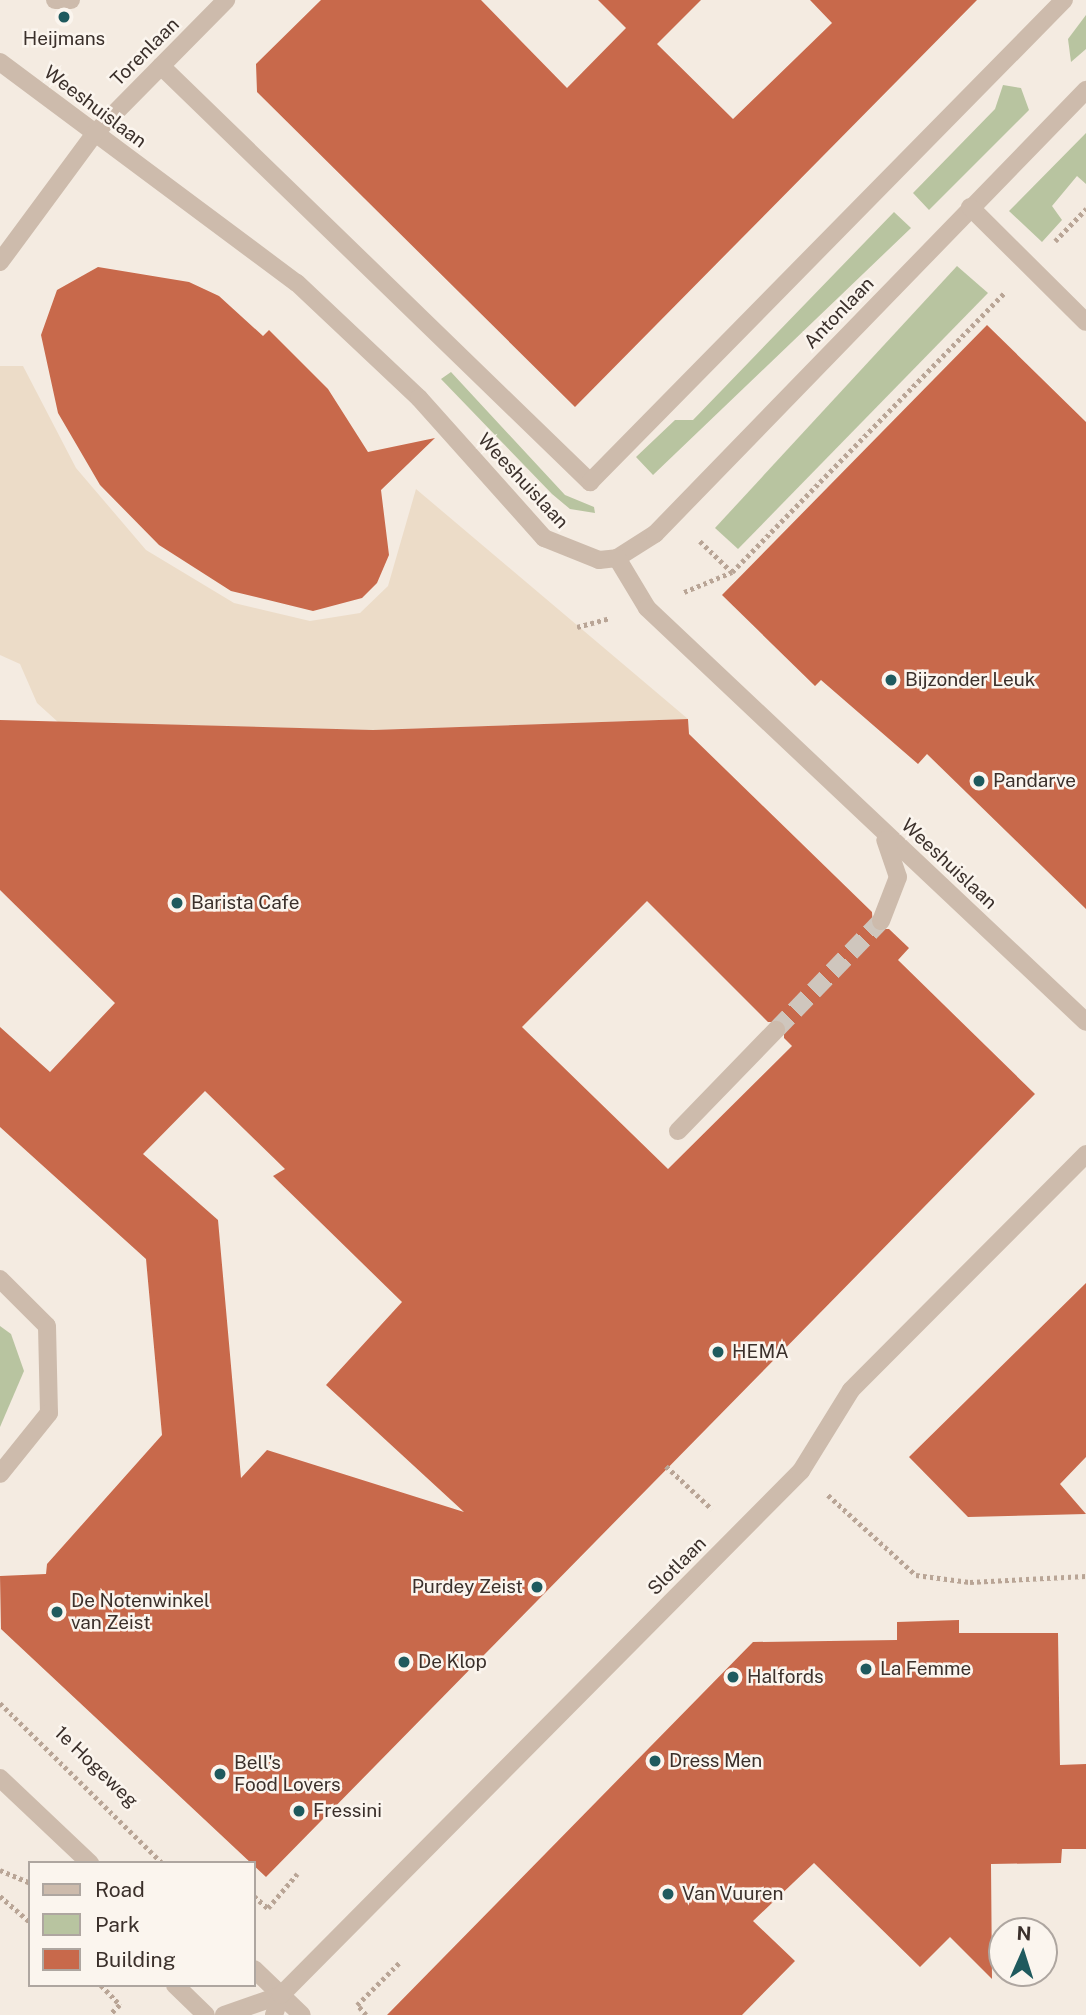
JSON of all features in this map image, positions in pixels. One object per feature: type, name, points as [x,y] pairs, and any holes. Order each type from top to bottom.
[{"type":"street","points":[[55,0],[71,0]]},
{"type":"street","name":"Torenlaan","points":[[0,262],[95,133],[226,0]]},
{"type":"street","points":[[161,66],[590,482],[1064,0]]},
{"type":"street","name":"Weeshuislaan","points":[[0,62],[297,283],[419,398],[544,538],[579,555],[617,558],[647,608],[1086,1023]]},
{"type":"street","name":"Antonlaan","points":[[617,558],[655,534],[1086,90]]},
{"type":"street","points":[[970,208],[1028,268],[1086,322]]},
{"type":"street","points":[[866,815],[897,864],[896,890],[881,921]]},
{"type":"street","points":[[678,1132],[776,1030]]},
{"type":"street","name":"Slotlaan","points":[[274,2015],[281,1995],[802,1471],[851,1390],[1086,1154]]},
{"type":"street","points":[[0,1279],[47,1326],[49,1413],[0,1474]]},
{"type":"street","points":[[0,1778],[88,1861]]},
{"type":"street","points":[[256,1971],[302,2015]]},
{"type":"street","points":[[177,1987],[206,2015]]},
{"type":"street","name":"Slotlaan","points":[[224,2015],[281,1995]]},
{"type":"path","points":[[647,608],[732,572],[1086,209]]},
{"type":"path","points":[[667,1466],[738,1534]]},
{"type":"path","points":[[802,1471],[916,1575],[970,1582],[1086,1576]]},
{"type":"path","name":"1e Hogeweg","points":[[0,1703],[160,1861]]},
{"type":"path","points":[[0,1870],[28,1882]]},
{"type":"path","points":[[256,1898],[268,1908],[297,1874]]},
{"type":"path","points":[[0,1896],[28,1920]]},
{"type":"path","points":[[366,2015],[357,2005],[401,1961]]},
{"type":"path","points":[[103,1987],[120,2004],[110,2015]]},
{"type":"green space","points":[[1086,15],[1086,49],[1071,62],[1068,39]]},
{"type":"green space","points":[[1003,85],[1021,88],[1029,110],[929,210],[913,193],[995,109]]},
{"type":"green space","points":[[1086,133],[1086,184],[1077,176],[1052,206],[1062,220],[1042,242],[1009,211]]},
{"type":"green space","points":[[894,212],[911,228],[653,475],[636,457],[675,420],[693,420]]},
{"type":"green space","points":[[957,266],[988,293],[738,549],[715,528]]},
{"type":"green space","points":[[451,372],[565,495],[594,507],[595,513],[570,509],[552,494],[441,379]]},
{"type":"green space","points":[[0,1326],[11,1334],[24,1371],[0,1427]]},
{"type":"shaded area","points":[[0,366],[23,366],[76,468],[146,550],[234,603],[310,621],[360,613],[388,586],[416,489],[688,719],[373,730],[58,722],[37,703],[20,664],[0,655]]},
{"type":"building","points":[[321,0],[481,0],[567,88],[626,28],[598,0],[701,0],[657,44],[733,119],[832,23],[810,0],[977,0],[575,407],[257,92],[256,64]]},
{"type":"building","points":[[98,267],[189,282],[219,296],[263,336],[269,330],[328,389],[368,452],[435,438],[381,490],[389,555],[377,583],[362,598],[313,611],[231,591],[159,545],[100,485],[58,413],[41,335],[57,290]]},
{"type":"building","points":[[987,325],[1086,422],[1086,909],[927,754],[918,764],[821,680],[815,686],[722,595]]},
{"type":"building","points":[[688,719],[689,734],[872,912],[873,929],[889,929],[909,948],[898,960],[1035,1094],[266,1877],[256,1868],[256,1861],[249,1861],[1,1629],[0,1576],[46,1574],[47,1564],[162,1435],[146,1259],[0,1127],[0,1027],[50,1072],[115,1003],[0,890],[0,720],[373,730]],"holes":[[[647,901],[768,1022],[784,1022],[784,1038],[792,1046],[668,1169],[522,1027]],[[205,1091],[285,1169],[273,1176],[402,1302],[326,1385],[464,1512],[267,1450],[241,1478],[218,1220],[143,1154]]]},
{"type":"building","points":[[1086,1283],[1086,1457],[1060,1484],[1086,1514],[968,1517],[909,1457]]},
{"type":"building","points":[[959,1620],[959,1633],[1058,1633],[1060,1765],[1086,1764],[1086,1849],[1062,1849],[1061,1863],[991,1864],[988,1975],[950,1937],[920,1967],[814,1863],[753,1921],[795,1961],[742,2015],[387,2015],[753,1642],[897,1640],[897,1622]]},
{"type":"tunnel","points":[[776,1030],[881,921]]},
{"type":"place","name":"Heijmans","points":[[64,17]]},
{"type":"place","name":"Bijzonder Leuk","points":[[891,680]]},
{"type":"place","name":"Pandarve","points":[[979,781]]},
{"type":"place","name":"Barista Cafe","points":[[177,903]]},
{"type":"place","name":"HEMA","points":[[718,1352]]},
{"type":"place","name":"Purdey Zeist","points":[[537,1587]]},
{"type":"place","name":"De Notenwinkel van Zeist","points":[[57,1612]]},
{"type":"place","name":"De Klop","points":[[404,1662]]},
{"type":"place","name":"La Femme","points":[[866,1669]]},
{"type":"place","name":"Halfords","points":[[733,1677]]},
{"type":"place","name":"Dress Men","points":[[655,1761]]},
{"type":"place","name":"Bell's Food Lovers","points":[[220,1774]]},
{"type":"place","name":"Fressini","points":[[299,1811]]},
{"type":"place","name":"Van Vuuren","points":[[668,1894]]}]
